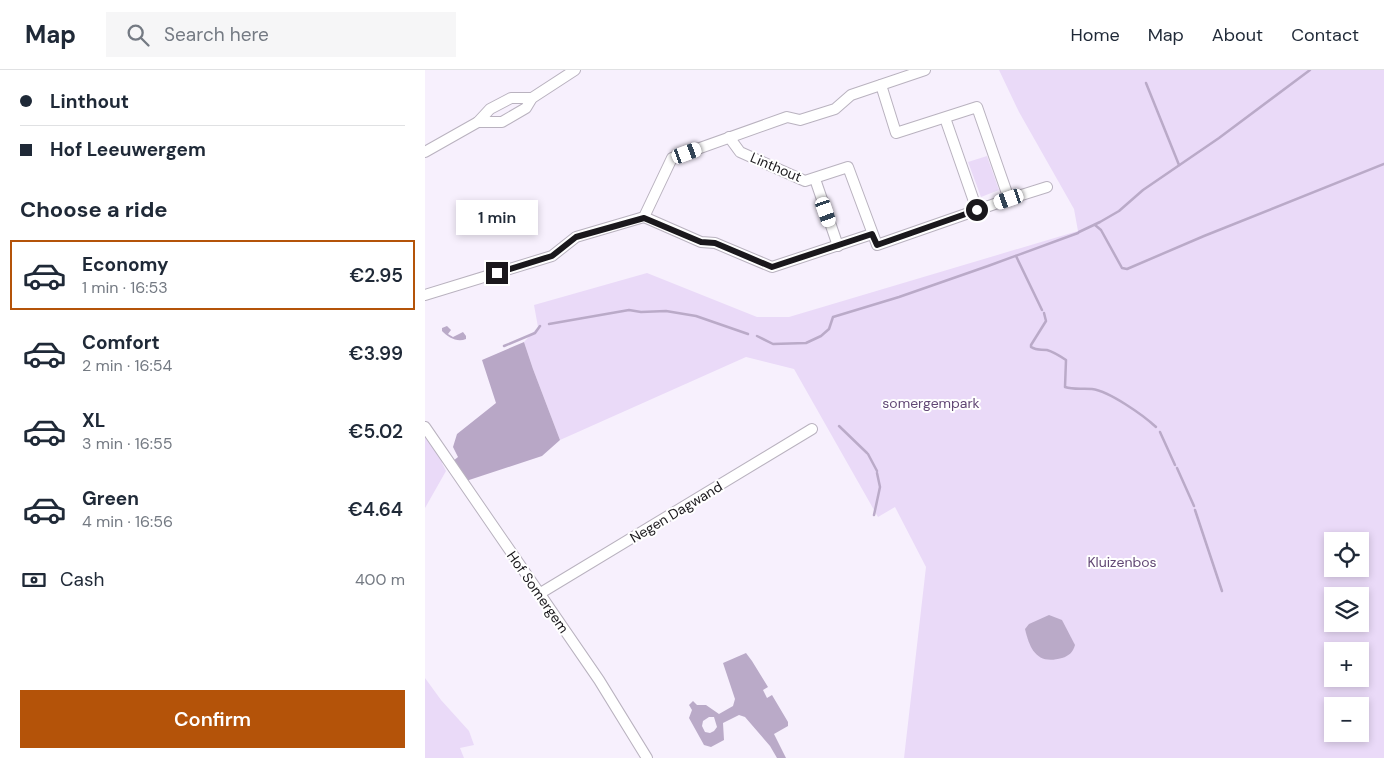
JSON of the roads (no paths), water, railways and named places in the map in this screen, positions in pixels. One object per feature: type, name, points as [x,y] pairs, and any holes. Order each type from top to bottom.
[{"type":"street","points":[[478,122],[502,122],[526,108],[532,98],[575,70]]},
{"type":"street","points":[[644,218],[672,158],[787,117],[800,120],[835,109],[851,95],[925,70]]},
{"type":"street","points":[[881,86],[896,133],[977,108],[1009,199]]},
{"type":"street","points":[[425,152],[478,122],[490,109],[511,98],[532,98]]},
{"type":"street","points":[[945,118],[977,210]]},
{"type":"street","name":"Linthout","points":[[729,137],[741,152],[805,182],[848,167],[872,234]]},
{"type":"street","points":[[815,178],[838,246]]},
{"type":"street","points":[[425,295],[552,256],[576,237],[644,218],[701,242],[715,243],[772,267],[872,234],[877,245],[1047,187]]},
{"type":"street","name":"Hof Somergem","points":[[425,427],[599,680],[647,758]]},
{"type":"street","name":"Negen Dagwand","points":[[539,594],[813,429]]},
{"type":"waterway","points":[[1079,232],[1119,211],[1143,190],[1219,138],[1310,70]]},
{"type":"waterway","points":[[1146,83],[1179,165]]},
{"type":"waterway","points":[[1095,225],[1101,230],[1122,268],[1127,269],[1384,164]]},
{"type":"waterway","points":[[757,336],[773,344],[806,343],[821,336],[829,329],[833,317],[899,297],[1078,233]]},
{"type":"waterway","points":[[1016,256],[1042,310]]},
{"type":"waterway","points":[[549,324],[629,310],[641,312],[666,311],[696,316],[748,334]]},
{"type":"waterway","points":[[1044,313],[1046,321],[1031,347],[1050,351],[1066,360],[1065,387],[1092,389],[1107,394],[1135,410],[1156,427]]},
{"type":"waterway","points":[[504,346],[535,333],[540,326]]},
{"type":"waterway","points":[[839,426],[867,453]]},
{"type":"waterway","points":[[1160,432],[1175,465]]},
{"type":"waterway","points":[[868,454],[877,471]]},
{"type":"waterway","points":[[1177,468],[1194,506]]},
{"type":"waterway","points":[[874,515],[880,487],[877,473]]},
{"type":"waterway","points":[[1195,510],[1222,591]]},
{"type":"park label","name":"somergempark","points":[[931,403]]},
{"type":"park label","name":"Kluizenbos","points":[[1122,562]]}]
